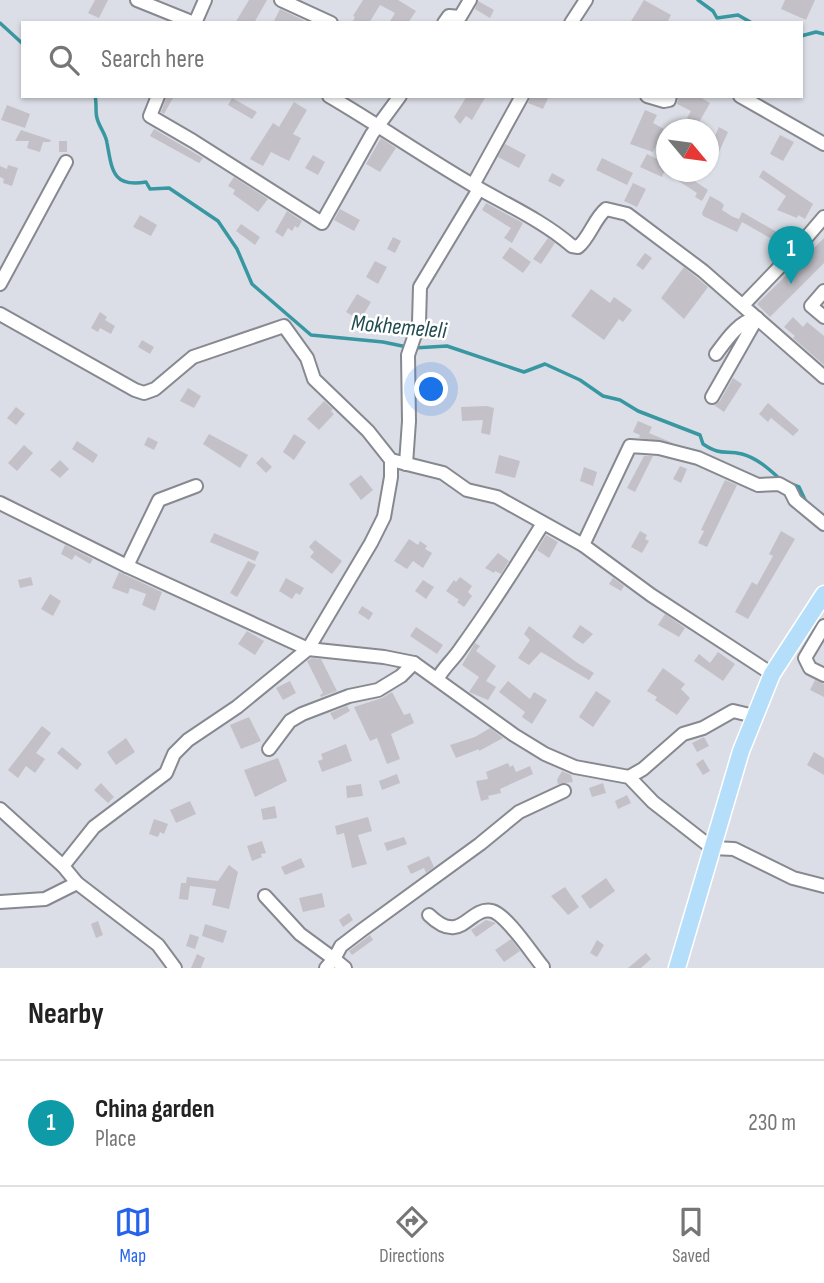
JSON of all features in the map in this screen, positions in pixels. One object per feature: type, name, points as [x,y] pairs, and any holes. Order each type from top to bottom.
[{"type":"main road","points":[[677,968],[741,751],[754,716],[772,674],[824,594]]},
{"type":"street","points":[[137,0],[189,21]]},
{"type":"street","points":[[195,21],[205,0]]},
{"type":"street","points":[[281,0],[327,21]]},
{"type":"street","points":[[445,21],[449,16],[465,20],[470,0]]},
{"type":"street","points":[[572,21],[586,0]]},
{"type":"street","points":[[157,98],[150,116],[322,223],[379,125],[399,98]]},
{"type":"street","points":[[332,98],[476,187],[530,216],[572,246],[578,247],[607,209],[627,214],[703,271],[824,377]]},
{"type":"street","points":[[406,464],[410,421],[408,355],[419,323],[420,287],[476,187],[521,98]]},
{"type":"street","points":[[654,98],[664,101],[670,98]]},
{"type":"street","points":[[744,98],[824,144]]},
{"type":"street","points":[[0,284],[66,162]]},
{"type":"street","points":[[743,305],[824,217]]},
{"type":"street","points":[[824,291],[811,306],[824,317]]},
{"type":"street","points":[[0,314],[144,393],[155,389],[192,357],[284,326],[307,358],[314,379],[369,431],[391,460],[443,473],[467,490],[496,497],[583,545],[650,595],[772,674]]},
{"type":"street","points":[[716,354],[731,334],[748,319],[757,318]]},
{"type":"street","points":[[712,397],[757,318]]},
{"type":"street","points":[[583,545],[630,446],[659,448],[698,458],[758,485],[779,484],[790,490],[795,500],[824,524]]},
{"type":"street","points":[[63,866],[94,827],[166,773],[174,754],[188,740],[237,707],[308,649],[384,517],[389,496],[391,460]]},
{"type":"street","points":[[127,566],[159,500],[196,486]]},
{"type":"street","points":[[0,503],[127,566],[308,649],[414,663],[545,754],[575,767],[629,777],[653,802],[712,848],[734,849],[793,878],[824,886]]},
{"type":"street","points":[[438,678],[507,583],[542,524]]},
{"type":"street","points":[[824,626],[805,658],[810,668],[824,675]]},
{"type":"street","points":[[269,749],[290,721],[349,696],[377,690],[401,676],[414,663]]},
{"type":"street","points":[[629,777],[643,769],[683,734],[703,728],[733,711],[754,716]]},
{"type":"street","points":[[330,963],[341,946],[480,844],[519,812],[564,791]]},
{"type":"street","points":[[0,809],[63,866],[77,883],[138,927],[158,945],[175,968]]},
{"type":"street","points":[[0,902],[45,899],[77,883]]},
{"type":"street","points":[[265,896],[330,963],[345,968]]},
{"type":"street","points":[[429,915],[443,926],[458,927],[484,911],[494,911],[503,917],[542,968]]},
{"type":"building","points":[[95,0],[108,0],[99,18],[88,13]]},
{"type":"building","points":[[249,0],[267,0],[255,21],[236,21]]},
{"type":"building","points":[[363,0],[398,0],[416,11],[409,21],[390,21],[395,13],[380,5],[370,21],[353,21],[353,16]]},
{"type":"building","points":[[644,0],[671,15],[668,21],[631,21]]},
{"type":"building","points":[[785,0],[815,0],[806,20],[781,9]]},
{"type":"building","points":[[478,1],[494,10],[490,18],[475,9]]},
{"type":"building","points":[[280,9],[305,21],[274,21]]},
{"type":"building","points":[[166,98],[173,98],[164,114],[161,112]]},
{"type":"building","points":[[232,98],[257,112],[252,119],[228,105]]},
{"type":"building","points":[[466,98],[485,98],[472,120],[466,116],[460,124],[454,117]]},
{"type":"building","points":[[530,98],[548,98],[543,109],[528,103]]},
{"type":"building","points":[[678,98],[701,98],[710,103],[701,119],[687,118],[691,111],[677,104]]},
{"type":"building","points":[[294,102],[307,110],[293,134],[301,138],[289,161],[271,152],[263,166],[250,159],[273,123],[279,127]]},
{"type":"building","points":[[7,105],[30,114],[25,128],[1,120]]},
{"type":"building","points":[[645,110],[657,115],[653,123],[656,125],[656,146],[653,152],[630,144]]},
{"type":"building","points":[[719,127],[728,132],[719,152]]},
{"type":"building","points":[[154,129],[203,158],[199,163],[150,136]]},
{"type":"building","points":[[21,130],[51,140],[43,142],[40,152],[27,148],[29,141],[15,141]]},
{"type":"building","points":[[780,135],[794,142],[783,161],[770,154]]},
{"type":"building","points":[[381,138],[396,148],[380,172],[366,164]]},
{"type":"building","points":[[59,141],[67,141],[67,152],[59,152]]},
{"type":"building","points":[[505,144],[526,155],[519,168],[498,157]]},
{"type":"building","points":[[647,154],[656,158],[656,174],[640,167]]},
{"type":"building","points":[[313,155],[325,162],[318,175],[305,168]]},
{"type":"building","points":[[602,158],[633,173],[627,185],[596,170]]},
{"type":"building","points":[[8,165],[18,168],[12,186],[3,183],[4,179],[0,177],[0,166],[7,169]]},
{"type":"building","points":[[763,170],[813,204],[805,219],[777,210],[786,196],[759,177]]},
{"type":"building","points":[[552,173],[565,180],[560,187],[548,181]]},
{"type":"building","points":[[234,177],[268,199],[258,212],[233,194],[235,190],[228,186]]},
{"type":"building","points":[[680,182],[696,182],[708,190],[702,201],[695,197],[697,193]]},
{"type":"building","points":[[633,183],[646,189],[637,207],[624,201]]},
{"type":"building","points":[[710,196],[721,202],[724,205],[722,210],[733,217],[739,219],[742,212],[789,239],[784,246],[742,222],[737,232],[703,216]]},
{"type":"building","points":[[486,203],[523,223],[512,243],[504,238],[511,228],[482,210]]},
{"type":"building","points":[[340,209],[360,220],[354,231],[334,220]]},
{"type":"building","points":[[287,211],[302,221],[298,228],[295,226],[292,231],[288,228],[283,237],[275,232]]},
{"type":"building","points":[[140,215],[157,225],[151,236],[133,227]]},
{"type":"building","points":[[241,224],[260,237],[255,245],[236,231]]},
{"type":"building","points":[[393,237],[401,241],[395,253],[387,249]]},
{"type":"building","points":[[548,238],[555,243],[541,264],[533,259]]},
{"type":"building","points":[[824,238],[824,263],[770,317],[757,304]]},
{"type":"building","points":[[510,247],[531,262],[523,273],[502,258]]},
{"type":"building","points":[[645,253],[652,258],[643,270],[636,265]]},
{"type":"building","points":[[375,261],[387,267],[378,284],[366,277]]},
{"type":"building","points":[[684,267],[708,287],[684,319],[661,298]]},
{"type":"building","points":[[591,289],[610,303],[614,297],[632,310],[623,322],[619,319],[604,340],[571,316]]},
{"type":"building","points":[[357,294],[371,302],[360,320],[346,312]]},
{"type":"building","points":[[100,312],[107,317],[105,320],[115,326],[111,334],[100,328],[98,332],[91,328]]},
{"type":"building","points":[[793,317],[803,327],[807,322],[824,336],[824,365],[784,327]]},
{"type":"building","points":[[142,340],[154,347],[150,354],[138,347]]},
{"type":"building","points":[[733,378],[742,384],[724,412],[714,405],[720,401]]},
{"type":"building","points":[[188,388],[201,396],[194,408],[180,401]]},
{"type":"building","points":[[324,401],[333,409],[331,411],[334,414],[319,430],[307,419]]},
{"type":"building","points":[[768,403],[799,430],[793,436],[771,418],[768,422],[759,414]]},
{"type":"building","points":[[16,407],[25,414],[16,425],[7,418]]},
{"type":"building","points":[[461,407],[494,408],[490,435],[481,433],[483,420],[462,421]]},
{"type":"building","points":[[638,421],[652,427],[649,433],[673,443],[639,438],[640,435],[633,432]]},
{"type":"building","points":[[209,434],[248,455],[240,468],[203,444]]},
{"type":"building","points":[[294,434],[306,442],[294,460],[283,452]]},
{"type":"building","points":[[148,437],[158,442],[154,450],[144,445]]},
{"type":"building","points":[[77,441],[98,455],[93,463],[72,449]]},
{"type":"building","points":[[24,445],[33,453],[17,471],[8,463]]},
{"type":"building","points":[[499,455],[520,461],[515,478],[495,473]]},
{"type":"building","points":[[644,456],[653,456],[635,492],[627,488]]},
{"type":"building","points":[[262,457],[272,467],[266,473],[256,463]]},
{"type":"building","points":[[60,460],[69,469],[60,478],[50,470]]},
{"type":"building","points":[[680,466],[687,469],[681,483],[673,479]]},
{"type":"building","points":[[584,467],[597,472],[593,486],[580,481]]},
{"type":"building","points":[[361,475],[373,490],[361,500],[349,484]]},
{"type":"building","points":[[725,480],[737,485],[707,547],[698,543],[704,531],[701,530]]},
{"type":"building","points":[[640,531],[647,535],[645,539],[649,541],[642,553],[631,547]]},
{"type":"building","points":[[781,531],[795,539],[748,619],[735,612],[752,582],[757,585],[773,556],[769,554]]},
{"type":"building","points":[[214,533],[259,552],[255,561],[210,542]]},
{"type":"building","points":[[546,535],[558,542],[549,558],[537,550]]},
{"type":"building","points":[[409,539],[418,545],[420,541],[427,546],[425,549],[432,553],[423,568],[413,561],[407,569],[394,561]]},
{"type":"building","points":[[315,540],[342,561],[332,574],[310,557],[314,552],[309,547]]},
{"type":"building","points":[[65,545],[93,559],[90,564],[75,555],[72,560],[61,554]]},
{"type":"building","points":[[498,553],[509,561],[501,574],[485,568]]},
{"type":"building","points":[[248,561],[256,565],[237,597],[230,593]]},
{"type":"building","points":[[119,572],[162,592],[155,611],[142,605],[146,594],[130,588],[128,594],[112,588]]},
{"type":"building","points":[[31,577],[33,585],[20,588],[18,580]]},
{"type":"building","points":[[460,577],[472,586],[468,592],[472,596],[464,607],[446,591],[454,580],[456,582]]},
{"type":"building","points":[[286,578],[304,588],[300,595],[296,593],[292,599],[279,591]]},
{"type":"building","points":[[613,578],[624,586],[621,591],[609,584]]},
{"type":"building","points":[[423,580],[434,587],[426,599],[415,591]]},
{"type":"building","points":[[50,594],[61,601],[53,616],[41,609]]},
{"type":"building","points":[[362,606],[373,613],[369,620],[358,613]]},
{"type":"building","points":[[665,614],[685,628],[679,637],[658,625]]},
{"type":"building","points":[[580,625],[593,634],[583,644],[572,637]]},
{"type":"building","points":[[529,626],[594,673],[589,680],[541,652],[529,665],[518,658],[530,640],[524,634]]},
{"type":"building","points":[[416,627],[443,645],[437,654],[410,636]]},
{"type":"building","points":[[247,631],[264,641],[255,655],[238,644]]},
{"type":"building","points":[[475,643],[480,646],[476,651],[496,666],[486,681],[496,687],[488,700],[469,692],[479,677],[462,665]]},
{"type":"building","points":[[718,652],[735,664],[723,681],[694,661],[699,654],[710,663]]},
{"type":"building","points":[[312,658],[321,659],[337,691],[321,697],[323,693],[307,661]]},
{"type":"building","points":[[663,668],[685,684],[681,689],[690,698],[677,715],[647,691]]},
{"type":"building","points":[[815,680],[824,684],[824,697],[810,690]]},
{"type":"building","points":[[290,681],[296,693],[283,700],[276,688]]},
{"type":"building","points":[[508,681],[530,699],[534,692],[547,700],[532,724],[522,717],[525,712],[499,692]]},
{"type":"building","points":[[596,691],[611,701],[593,727],[579,717]]},
{"type":"building","points":[[392,692],[404,715],[410,713],[414,723],[391,734],[400,759],[387,764],[377,738],[370,741],[354,707]]},
{"type":"building","points":[[347,706],[350,711],[334,720],[330,713]]},
{"type":"building","points":[[249,717],[261,741],[241,749],[230,725]]},
{"type":"building","points":[[42,726],[51,733],[36,753],[45,759],[35,773],[26,766],[18,778],[8,770]]},
{"type":"building","points":[[490,728],[503,738],[479,751],[456,758],[450,745],[475,737]]},
{"type":"building","points":[[704,737],[709,746],[697,752],[692,743]]},
{"type":"building","points":[[126,738],[135,752],[116,765],[107,752]]},
{"type":"building","points":[[346,744],[352,761],[322,772],[318,761],[323,759],[321,754]]},
{"type":"building","points":[[62,747],[82,764],[77,770],[57,753]]},
{"type":"building","points":[[814,752],[824,758],[824,775],[807,765]]},
{"type":"building","points":[[278,758],[287,781],[255,797],[244,770]]},
{"type":"building","points":[[703,759],[710,771],[703,775],[696,764]]},
{"type":"building","points":[[508,763],[510,767],[513,765],[516,772],[530,766],[533,774],[500,789],[501,793],[481,801],[476,781],[488,779],[486,772]]},
{"type":"building","points":[[562,771],[571,775],[573,782],[558,784],[557,780]]},
{"type":"building","points":[[397,774],[400,783],[382,790],[379,781]]},
{"type":"building","points":[[101,783],[114,797],[108,803],[94,790]]},
{"type":"building","points":[[603,783],[606,793],[592,797],[589,788]]},
{"type":"building","points":[[361,784],[363,796],[347,798],[346,786]]},
{"type":"building","points":[[627,795],[631,803],[618,809],[615,801]]},
{"type":"building","points":[[190,801],[196,814],[176,823],[170,810]]},
{"type":"building","points":[[275,806],[277,818],[263,820],[261,809]]},
{"type":"building","points":[[368,817],[372,831],[358,835],[367,864],[352,868],[344,833],[337,835],[335,826]]},
{"type":"building","points":[[154,819],[168,824],[164,834],[160,832],[158,837],[149,834]]},
{"type":"building","points":[[404,837],[407,844],[387,851],[384,843]]},
{"type":"building","points":[[262,841],[266,853],[252,861],[247,846]]},
{"type":"building","points":[[429,856],[434,867],[426,873],[424,868],[411,874],[407,866]]},
{"type":"building","points":[[301,858],[305,867],[285,875],[281,867]]},
{"type":"building","points":[[229,865],[238,872],[229,909],[212,905],[216,889],[190,886],[188,900],[179,899],[181,883],[186,883],[187,877],[218,881]]},
{"type":"building","points":[[606,878],[615,891],[590,909],[581,896]]},
{"type":"building","points":[[565,887],[579,907],[568,915],[551,896]]},
{"type":"building","points":[[322,893],[325,907],[303,912],[299,898]]},
{"type":"building","points":[[349,913],[353,920],[343,927],[339,920]]},
{"type":"building","points":[[486,920],[496,923],[476,937],[471,930]]},
{"type":"building","points":[[98,921],[103,935],[96,938],[91,924]]},
{"type":"building","points":[[205,924],[227,931],[223,943],[202,936]]},
{"type":"building","points":[[190,934],[199,937],[195,949],[186,946]]},
{"type":"building","points":[[370,935],[373,940],[352,955],[349,951]]},
{"type":"building","points":[[511,939],[520,951],[504,962],[495,950]]},
{"type":"building","points":[[597,940],[604,945],[597,957],[590,953]]},
{"type":"building","points":[[646,953],[651,959],[641,968],[628,968]]},
{"type":"building","points":[[197,954],[205,958],[201,968],[191,968]]},
{"type":"waterway","points":[[698,0],[713,11],[717,18],[738,15],[748,21]]},
{"type":"waterway","name":"Mokhemeleli","points":[[0,23],[21,42]]},
{"type":"waterway","points":[[803,35],[816,32],[824,34]]},
{"type":"waterway","name":"Mokhemeleli","points":[[95,98],[97,118],[106,140],[110,161],[120,179],[126,182],[146,182],[150,189],[169,188],[218,221],[237,249],[252,284],[311,335],[407,347]]},
{"type":"waterway","name":"Mokhemeleli","points":[[414,348],[447,346],[524,372],[545,364],[580,380],[603,396],[620,400],[638,411],[700,435],[703,444],[714,450],[753,458],[780,479]]},
{"type":"waterway","name":"Mokhemeleli","points":[[791,484],[799,487],[807,504]]},
{"type":"place","name":"China garden","points":[[791,284]]}]
